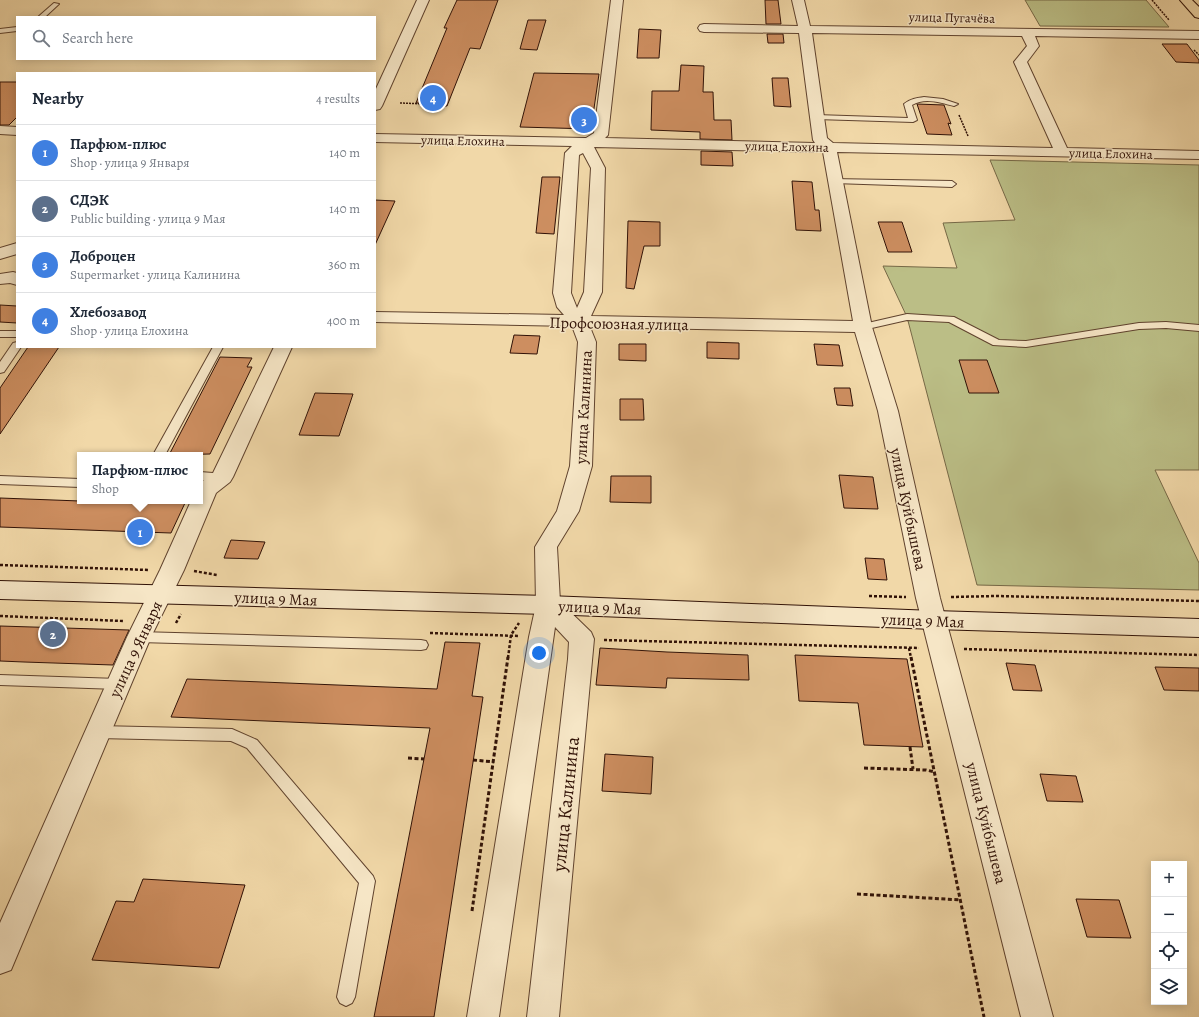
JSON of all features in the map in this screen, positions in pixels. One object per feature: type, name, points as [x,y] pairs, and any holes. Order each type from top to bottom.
[{"type":"main road","points":[[1186,0],[1199,14]]},
{"type":"street","points":[[376,104],[423,0]]},
{"type":"street","name":"улица Калинина","points":[[483,1017],[541,637],[539,606],[546,548],[568,511],[582,466],[587,342],[579,322],[566,307],[562,293],[572,153],[601,135],[617,0]]},
{"type":"street","name":"улица Куйбышева","points":[[798,0],[805,30],[820,140],[829,147],[834,181],[863,327],[888,411],[928,598],[1037,1017]]},
{"type":"street","name":"улица Пугачёва","points":[[704,28],[1027,34],[1199,35]]},
{"type":"street","points":[[1027,34],[1033,46],[1020,62],[1062,152]]},
{"type":"street","points":[[0,130],[16,130]]},
{"type":"street","name":"улица Елохина","points":[[376,138],[585,144],[829,147],[1199,155]]},
{"type":"street","points":[[579,322],[593,292],[598,168],[585,144]]},
{"type":"street","points":[[0,254],[16,248]]},
{"type":"street","name":"Профсоюзная улица","points":[[376,317],[863,327]]},
{"type":"street","name":"улица 9 Января","points":[[203,493],[207,483],[282,348]]},
{"type":"street","name":"улица 9 Января","points":[[0,959],[139,636],[172,570],[199,504]]},
{"type":"street","name":"улица 9 Мая","points":[[0,590],[1199,628]]},
{"type":"street","name":"улица Калинина","points":[[539,606],[582,639],[544,1017]]},
{"type":"lane","points":[[42,16],[56,4]]},
{"type":"lane","points":[[0,31],[16,29]]},
{"type":"lane","points":[[816,117],[912,120],[908,104],[915,99],[943,100],[954,104]]},
{"type":"lane","points":[[834,181],[952,184]]},
{"type":"lane","points":[[863,327],[907,317],[951,319],[998,343],[1026,344],[1139,326],[1166,325],[1199,328]]},
{"type":"lane","points":[[0,334],[16,334]]},
{"type":"lane","points":[[0,370],[16,346]]},
{"type":"lane","points":[[162,452],[217,348]]},
{"type":"lane","points":[[0,480],[77,483]]},
{"type":"lane","points":[[139,636],[421,645]]},
{"type":"lane","points":[[0,680],[118,684]]},
{"type":"lane","points":[[98,732],[232,735],[252,744],[367,881],[346,997]]},
{"type":"path","points":[[400,103],[426,104]]},
{"type":"path","points":[[867,596],[928,598],[996,596],[1199,601]]},
{"type":"path","points":[[471,917],[511,635],[539,606]]},
{"type":"path","points":[[624,640],[1199,655]]},
{"type":"path","points":[[908,648],[935,772],[984,1017]]},
{"type":"path","points":[[910,747],[913,769]]},
{"type":"path","points":[[408,758],[424,759]]},
{"type":"path","points":[[473,760],[494,762]]},
{"type":"path","points":[[864,768],[913,769],[935,772]]},
{"type":"path","points":[[857,894],[961,900]]},
{"type":"green space","points":[[1025,0],[1146,0],[1169,27],[1040,26]]},
{"type":"green space","points":[[990,160],[1199,165],[1199,470],[1155,470],[1199,563],[1199,590],[977,585],[907,317],[883,266],[957,268],[943,223],[1015,220]]},
{"type":"building","points":[[457,0],[498,0],[480,49],[470,48],[447,106],[425,106],[426,103],[416,103],[447,28],[444,28]]},
{"type":"building","points":[[765,0],[778,0],[781,24],[766,24]]},
{"type":"building","points":[[528,20],[546,20],[537,50],[520,49]]},
{"type":"building","points":[[639,29],[661,30],[659,58],[637,58]]},
{"type":"building","points":[[767,34],[783,34],[784,43],[768,43]]},
{"type":"building","points":[[1162,44],[1187,44],[1199,60],[1199,63],[1176,62]]},
{"type":"building","points":[[681,65],[704,66],[703,92],[713,92],[714,120],[731,120],[732,140],[700,139],[700,132],[651,130],[652,91],[679,91]]},
{"type":"building","points":[[534,73],[599,74],[591,129],[520,127]]},
{"type":"building","points":[[772,78],[788,78],[791,107],[774,106]]},
{"type":"building","points":[[0,82],[16,82],[16,118],[9,125],[0,125]]},
{"type":"building","points":[[917,104],[944,105],[951,124],[948,123],[952,135],[927,134]]},
{"type":"building","points":[[701,151],[732,152],[733,166],[701,165]]},
{"type":"building","points":[[542,177],[560,177],[554,234],[536,233]]},
{"type":"building","points":[[792,181],[812,182],[815,210],[819,210],[821,231],[796,230]]},
{"type":"building","points":[[376,200],[395,201],[376,243]]},
{"type":"building","points":[[628,221],[660,222],[660,246],[644,246],[634,289],[626,288]]},
{"type":"building","points":[[878,222],[902,222],[912,252],[888,252]]},
{"type":"building","points":[[0,305],[16,306],[16,323],[0,322]]},
{"type":"building","points":[[514,335],[540,336],[537,354],[510,353]]},
{"type":"building","points":[[707,342],[739,343],[739,359],[707,358]]},
{"type":"building","points":[[619,344],[646,344],[646,361],[619,360]]},
{"type":"building","points":[[814,344],[839,345],[843,366],[817,365]]},
{"type":"building","points":[[27,348],[58,348],[0,434],[0,388]]},
{"type":"building","points":[[220,357],[252,358],[247,367],[252,367],[210,454],[203,454],[203,452],[171,452]]},
{"type":"building","points":[[959,360],[987,360],[999,393],[969,393]]},
{"type":"building","points":[[834,388],[850,388],[853,406],[837,405]]},
{"type":"building","points":[[315,393],[353,394],[339,436],[299,435]]},
{"type":"building","points":[[620,399],[643,399],[644,420],[620,420]]},
{"type":"building","points":[[839,475],[873,477],[878,509],[844,508]]},
{"type":"building","points":[[611,476],[651,476],[651,503],[610,502]]},
{"type":"building","points":[[0,498],[77,501],[77,504],[185,504],[171,533],[0,527]]},
{"type":"building","points":[[231,540],[265,542],[258,559],[224,558]]},
{"type":"building","points":[[865,558],[884,559],[887,580],[868,579]]},
{"type":"building","points":[[0,626],[129,630],[113,665],[0,661]]},
{"type":"building","points":[[445,642],[480,643],[472,696],[483,697],[434,1017],[374,1017],[430,728],[171,717],[187,679],[437,689]]},
{"type":"building","points":[[600,648],[748,655],[749,680],[667,678],[666,688],[596,685]]},
{"type":"building","points":[[795,655],[907,659],[923,747],[864,745],[858,703],[799,701]]},
{"type":"building","points":[[1006,663],[1035,665],[1042,691],[1013,690]]},
{"type":"building","points":[[1155,667],[1199,668],[1199,691],[1164,690]]},
{"type":"building","points":[[605,754],[653,757],[651,794],[602,791]]},
{"type":"building","points":[[1040,774],[1076,776],[1083,802],[1047,801]]},
{"type":"building","points":[[143,879],[245,885],[219,968],[92,960],[116,901],[134,902]]},
{"type":"building","points":[[1076,899],[1119,900],[1131,938],[1087,937]]},
{"type":"place","name":"Хлебозавод","points":[[433,98]]},
{"type":"place","name":"Доброцен","points":[[584,120]]},
{"type":"place","name":"Парфюм-плюс","points":[[140,532]]},
{"type":"place","name":"СДЭК","points":[[53,634]]}]
